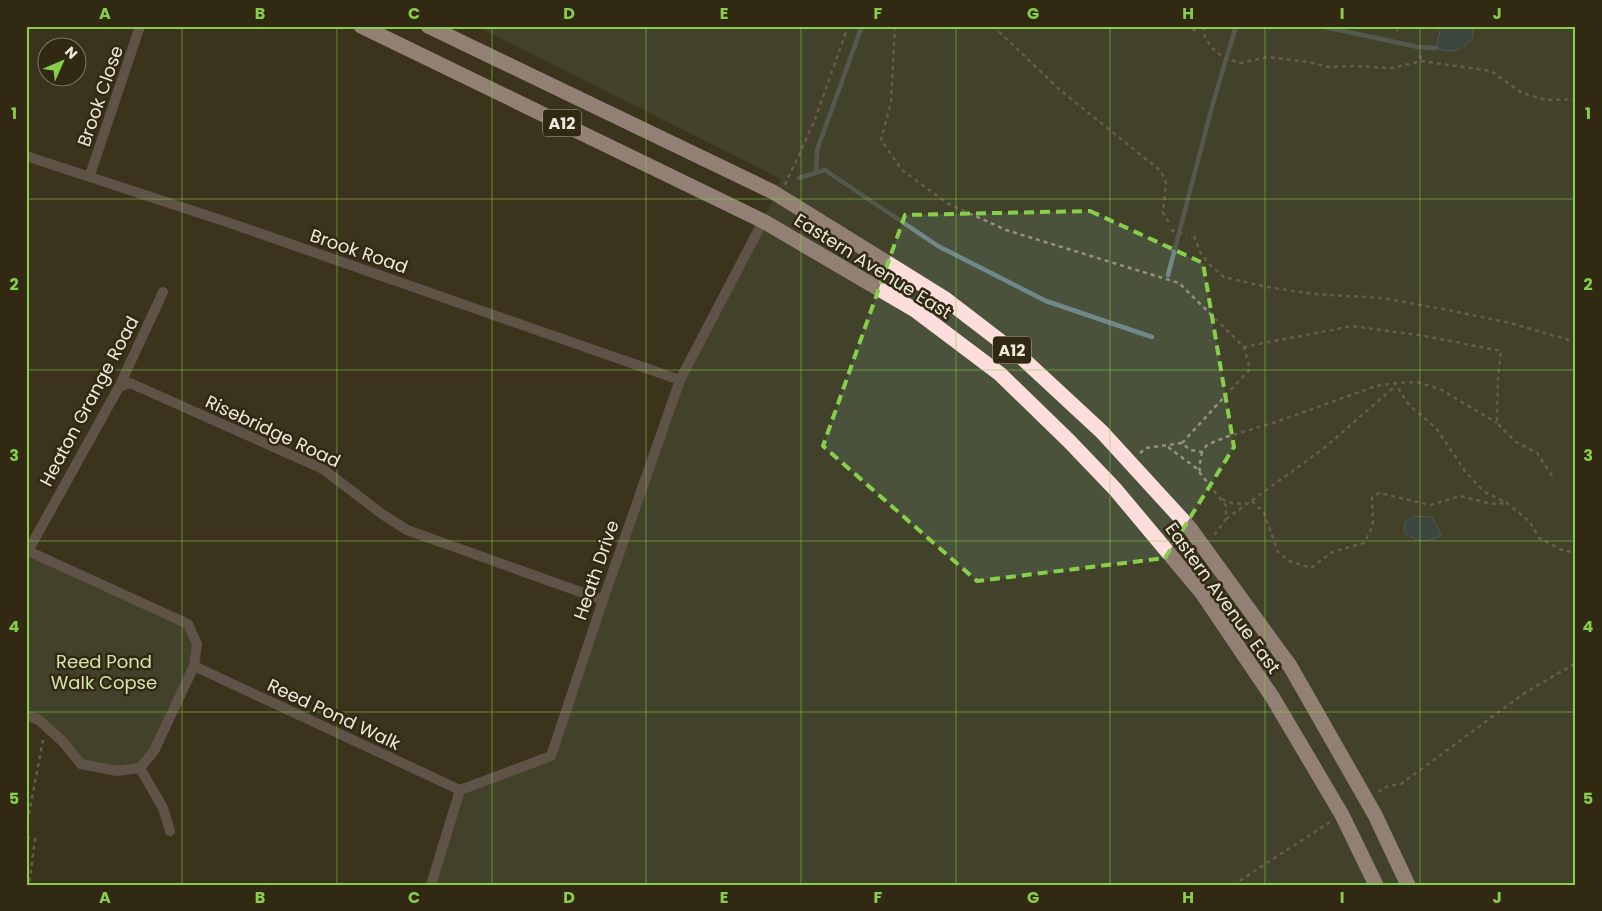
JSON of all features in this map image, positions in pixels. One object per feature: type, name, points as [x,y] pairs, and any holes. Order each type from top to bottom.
[{"type":"highway","name":"Eastern Avenue East","points":[[361,26],[763,221],[915,310],[1000,374],[1069,441],[1145,523],[1202,593],[1273,698],[1342,815],[1376,885]]},
{"type":"highway","name":"Eastern Avenue East","points":[[428,26],[780,196],[944,298],[1021,357],[1102,432],[1189,527],[1290,666],[1367,800],[1408,885]]},
{"type":"street","name":"Brook Close","points":[[90,175],[140,26]]},
{"type":"street","name":"Brook Road","points":[[26,156],[90,175],[680,380]]},
{"type":"street","name":"Heath Drive","points":[[460,790],[551,756],[680,380],[763,221]]},
{"type":"street","name":"Heaton Grange Road","points":[[27,551],[119,387],[163,292]]},
{"type":"street","name":"Risebridge Road","points":[[119,387],[130,383],[323,469],[382,514],[407,530],[603,600]]},
{"type":"street","points":[[26,714],[39,720],[81,764],[117,771],[140,768],[154,751],[194,666],[197,644],[188,624],[27,551]]},
{"type":"street","name":"Reed Pond Walk","points":[[194,666],[460,790]]},
{"type":"street","points":[[140,768],[163,808],[170,831]]},
{"type":"street","points":[[431,885],[460,790]]},
{"type":"path","points":[[780,196],[814,122],[848,26]]},
{"type":"path","points":[[895,26],[892,102],[881,140],[902,170],[947,203],[1006,230],[1179,283],[1244,347],[1250,369],[1182,444],[1146,448],[1129,462]]},
{"type":"path","points":[[993,26],[1060,90],[1160,171],[1166,183],[1165,219],[1170,224]]},
{"type":"path","points":[[1193,31],[1198,26]]},
{"type":"path","points":[[1203,26],[1205,37],[1212,48],[1224,58],[1241,62],[1268,57],[1308,62],[1329,67],[1392,68],[1422,61],[1491,71],[1522,93],[1546,100],[1576,100]]},
{"type":"path","points":[[1389,26],[1398,30]]},
{"type":"path","points":[[1420,55],[1422,61]]},
{"type":"path","points":[[1171,230],[1187,235]]},
{"type":"path","points":[[1194,236],[1200,252],[1210,265],[1224,277],[1262,286],[1312,294],[1383,298],[1454,311],[1510,323],[1576,342]]},
{"type":"path","points":[[1244,347],[1352,326],[1425,336],[1501,351],[1498,376],[1497,424]]},
{"type":"path","points":[[1226,519],[1226,506],[1199,468],[1202,452],[1207,445],[1376,386],[1395,383],[1417,382],[1440,389],[1497,424],[1516,442],[1537,453],[1553,477]]},
{"type":"path","points":[[1204,548],[1226,519],[1323,449],[1393,388],[1395,383]]},
{"type":"path","points":[[1395,383],[1409,405],[1436,428],[1465,472],[1483,491],[1508,503],[1530,522],[1539,538],[1564,551],[1576,552]]},
{"type":"path","points":[[1182,444],[1190,450],[1202,452]]},
{"type":"path","points":[[1167,446],[1184,458],[1204,477]]},
{"type":"path","points":[[1252,501],[1264,514],[1278,552],[1289,561],[1310,568],[1332,552],[1364,543],[1374,525],[1372,497],[1379,493],[1431,505],[1460,496],[1492,504],[1508,503]]},
{"type":"path","points":[[1219,497],[1234,504],[1248,503]]},
{"type":"path","points":[[1367,800],[1388,786],[1402,784],[1526,692],[1576,663]]},
{"type":"path","points":[[26,830],[45,726]]},
{"type":"path","points":[[1232,885],[1342,815]]},
{"type":"path","points":[[26,837],[35,839],[29,885]]},
{"type":"highlighted area","points":[[1090,211],[1203,263],[1234,447],[1165,558],[977,581],[823,446],[905,215]]},
{"type":"green space","points":[[476,26],[1576,26],[1576,885],[431,885],[460,790],[551,756],[680,380],[763,221],[781,179]]},
{"type":"green space","name":"Reed Pond Walk Copse","points":[[26,550],[188,624],[197,644],[194,666],[140,768],[81,764],[26,715]]},
{"type":"water","points":[[1441,26],[1473,26],[1473,37],[1457,50],[1448,51],[1436,48]]},
{"type":"water","points":[[1413,516],[1432,517],[1441,535],[1431,540],[1422,541],[1404,532],[1405,523]]},
{"type":"waterway","points":[[816,173],[817,150],[862,26]]},
{"type":"waterway","points":[[1168,275],[1213,103],[1236,26]]},
{"type":"waterway","points":[[1320,26],[1418,47],[1436,48]]},
{"type":"waterway","points":[[799,178],[825,170],[938,246],[1046,301],[1152,337]]}]
